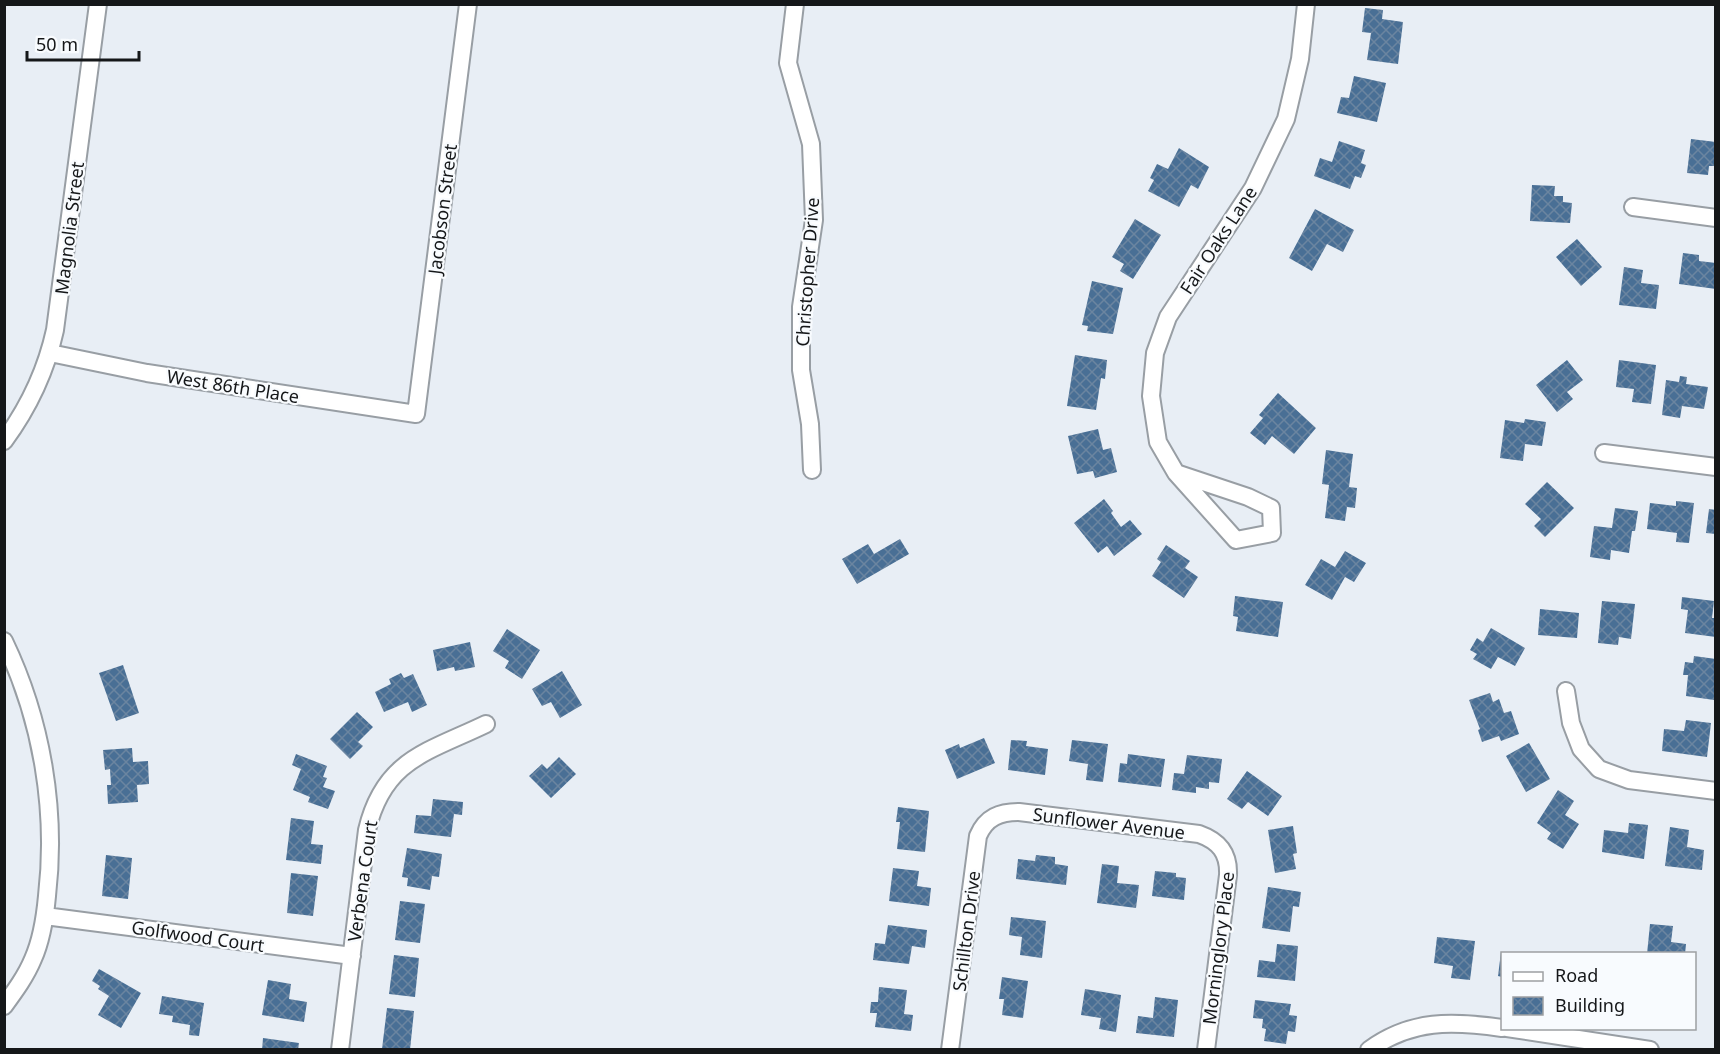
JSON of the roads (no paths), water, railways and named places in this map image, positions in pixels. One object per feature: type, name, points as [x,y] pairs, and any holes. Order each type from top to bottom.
[{"type":"street","name":"Magnolia Street","points":[[4,441],[25,410],[50,352],[62,285],[98,4]]},
{"type":"street","name":"Jacobson Street","points":[[416,414],[468,4]]},
{"type":"street","name":"Christopher Drive","points":[[795,4],[788,63],[811,144],[814,220],[801,307],[801,370],[810,424],[812,470]]},
{"type":"street","name":"Fair Oaks Lane","points":[[1176,473],[1248,497],[1271,508],[1272,532],[1236,540],[1176,473],[1158,442],[1151,396],[1155,353],[1168,317],[1253,188],[1286,119],[1300,59],[1306,4]]},
{"type":"street","points":[[1634,207],[1716,218]]},
{"type":"street","name":"West 86th Place","points":[[50,352],[147,374],[416,414]]},
{"type":"street","points":[[1604,453],[1716,466]]},
{"type":"street","points":[[4,641],[35,724],[45,768],[50,854],[45,916],[33,960],[4,1006]]},
{"type":"street","points":[[1566,690],[1571,723],[1581,749],[1599,770],[1629,780],[1716,791]]},
{"type":"street","name":"Verbena Court","points":[[340,1050],[367,830],[375,804],[389,779],[418,755],[486,724]]},
{"type":"street","name":"Sunflower Avenue","points":[[993,817],[1005,812],[1019,812],[1199,834],[1212,839],[1221,848]]},
{"type":"street","name":"Schillton Drive","points":[[950,1050],[978,836],[983,825],[993,817]]},
{"type":"street","name":"Morninglory Place","points":[[1206,1050],[1228,875],[1227,857],[1221,848]]},
{"type":"street","name":"Golfwood Court","points":[[45,916],[352,956]]},
{"type":"street","points":[[1369,1050],[1391,1035],[1418,1026],[1461,1022],[1501,1027]]},
{"type":"street","points":[[1518,1030],[1650,1050]]}]
